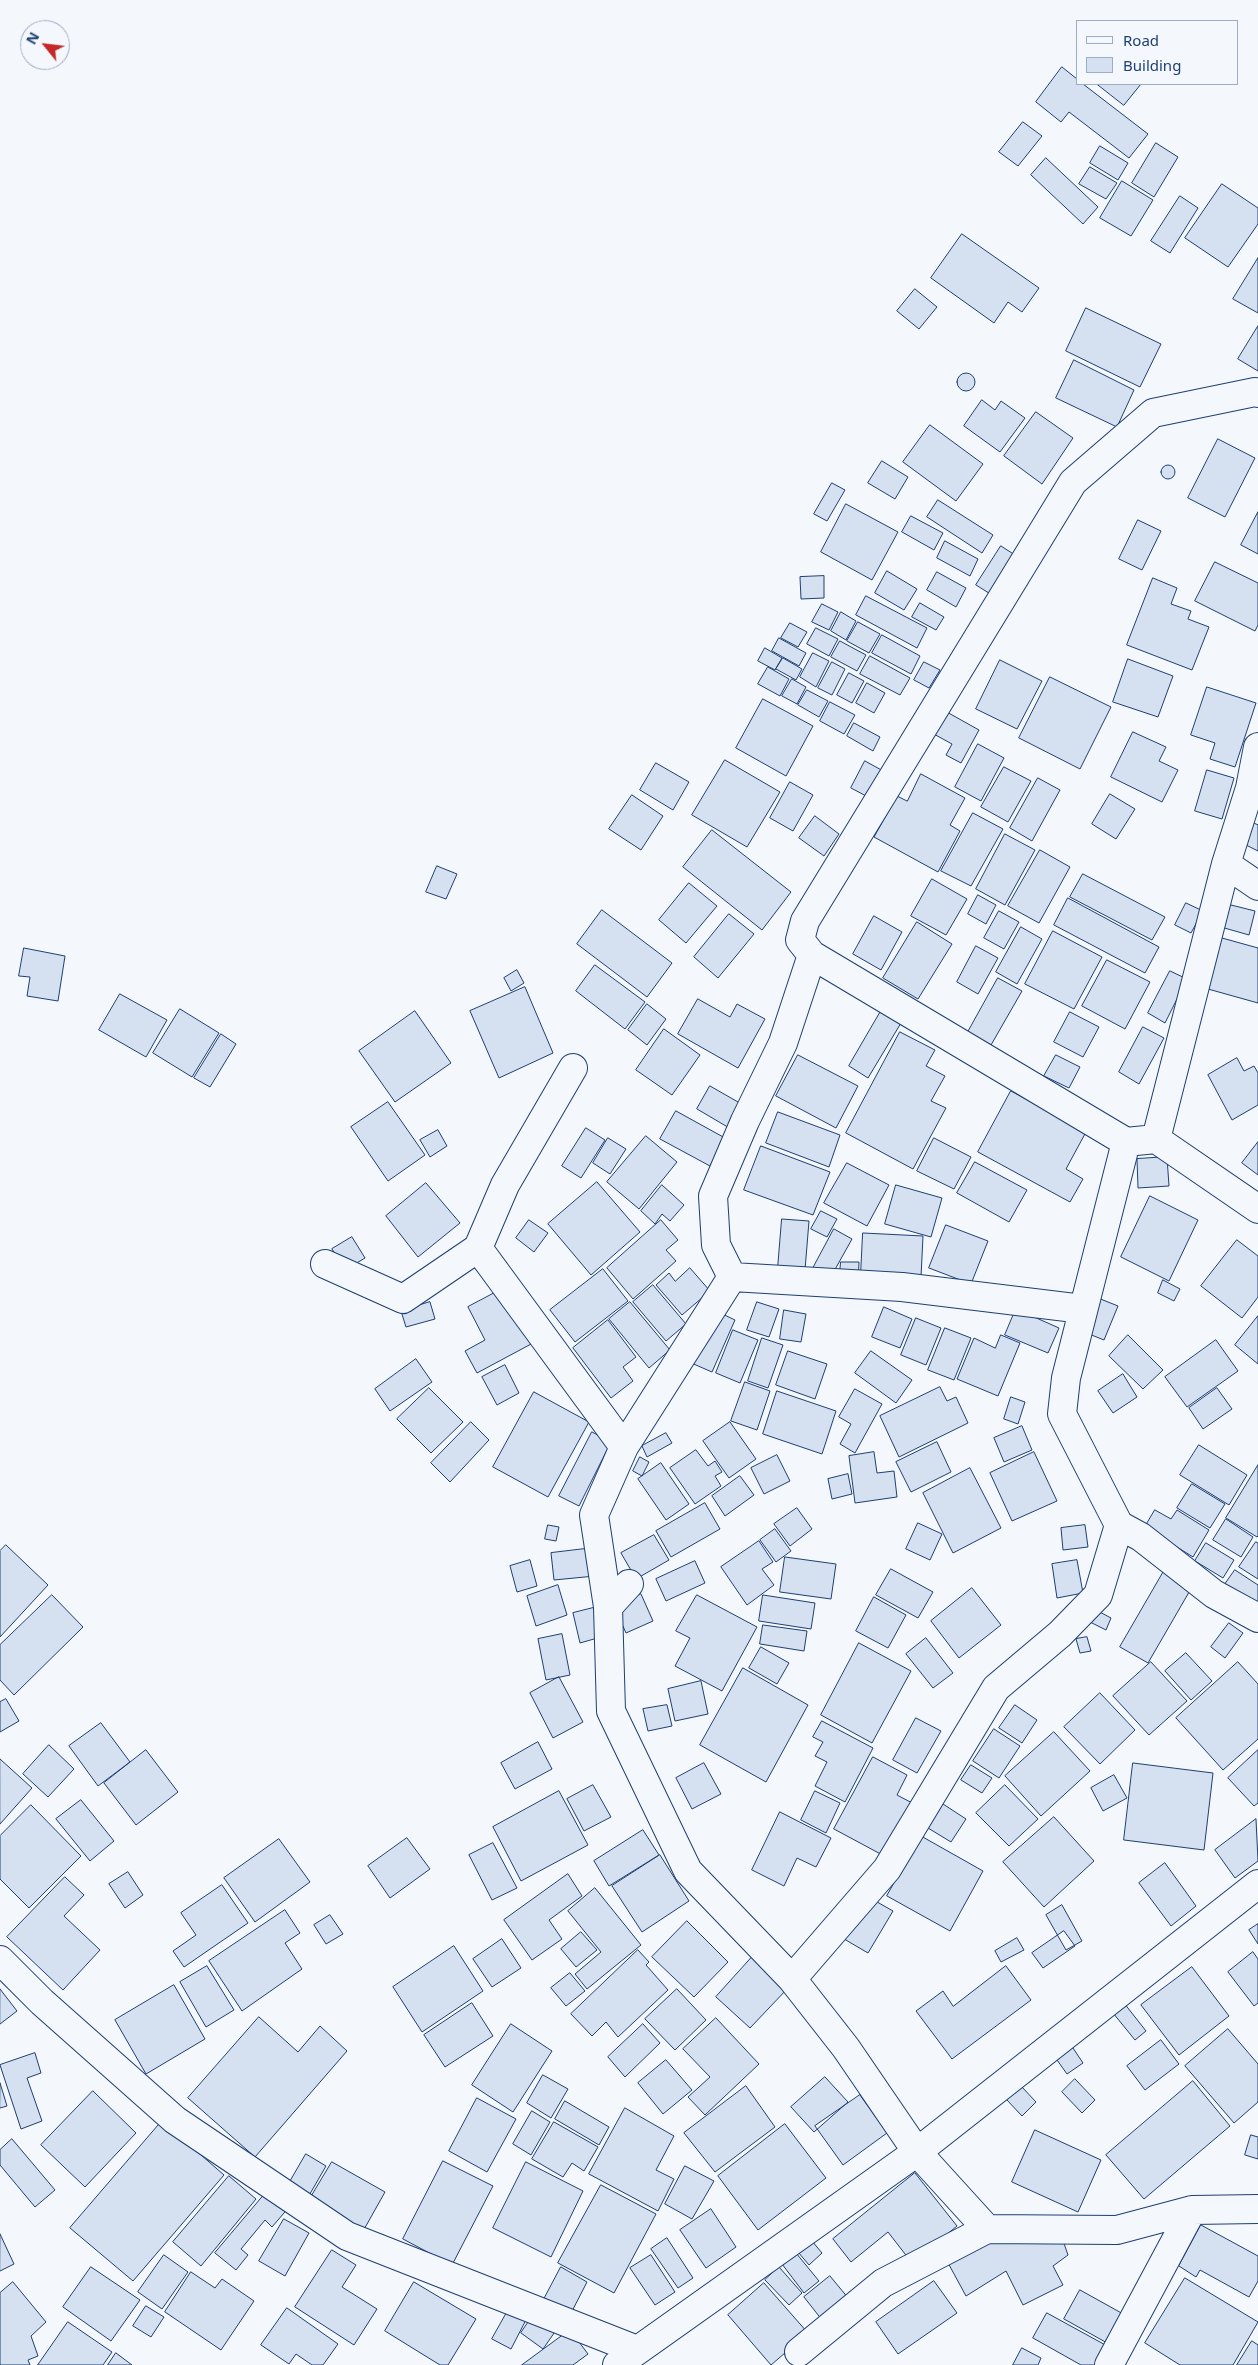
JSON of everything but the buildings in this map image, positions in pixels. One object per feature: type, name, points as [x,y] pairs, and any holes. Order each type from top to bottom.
[{"type":"street","points":[[1258,393],[1255,392],[1153,413],[1072,482],[805,922],[800,940],[812,955],[1126,1142],[1156,1139],[1258,1209]]},
{"type":"street","points":[[1156,1139],[1226,864],[1250,788],[1258,747]]},
{"type":"street","points":[[1226,864],[1258,886]]},
{"type":"street","points":[[732,1277],[716,1245],[713,1196],[745,1121],[783,1043],[812,955]]},
{"type":"street","points":[[325,1264],[403,1299],[478,1248],[505,1185],[573,1068]]},
{"type":"street","points":[[1126,1142],[1066,1378],[1062,1414],[1119,1525],[1141,1537],[1214,1594],[1258,1618]]},
{"type":"street","points":[[478,1248],[624,1447]]},
{"type":"street","points":[[732,1277],[902,1287],[1083,1310]]},
{"type":"street","points":[[732,1277],[624,1447],[594,1515],[608,1606],[611,1711],[688,1871],[792,1979],[846,2048],[917,2152],[987,2229]]},
{"type":"street","points":[[792,1979],[887,1869],[996,1688],[1060,1634],[1098,1596],[1119,1525]]},
{"type":"street","points":[[608,1606],[629,1584]]},
{"type":"street","points":[[0,1960],[42,2002],[175,2120],[347,2236],[627,2357],[917,2152],[1258,1884]]},
{"type":"street","points":[[799,2352],[883,2283],[987,2229],[1117,2230],[1192,2210],[1258,2209]]},
{"type":"street","points":[[1109,2365],[1192,2210]]}]
